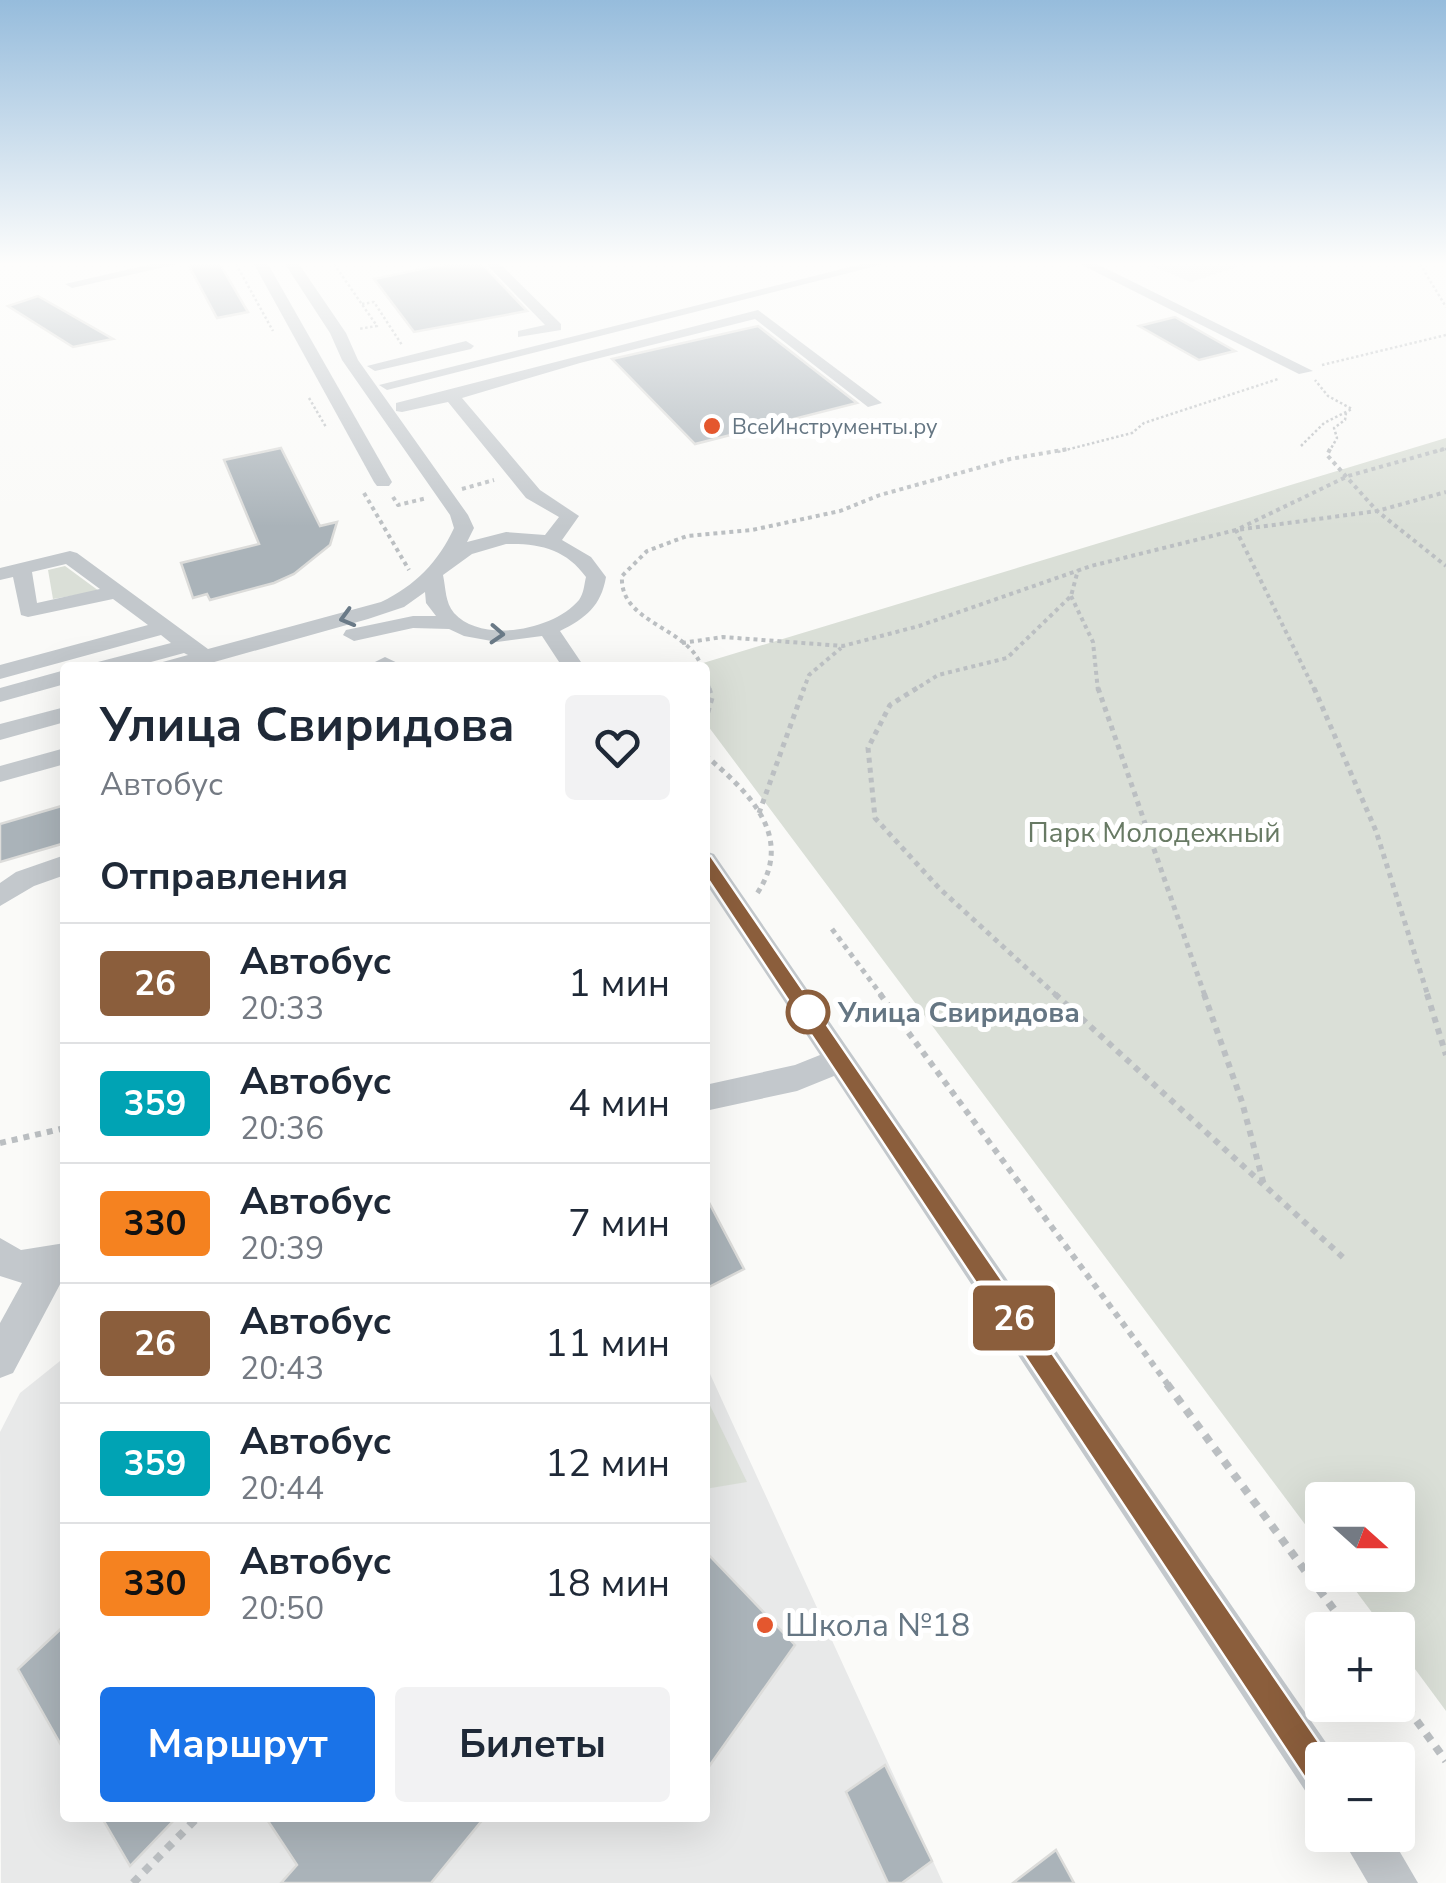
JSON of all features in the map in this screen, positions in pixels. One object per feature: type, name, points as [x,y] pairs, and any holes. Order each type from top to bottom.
[{"type":"street","points":[[310,352],[383,482]]},
{"type":"street","points":[[346,352],[451,491],[484,526],[512,539]]},
{"type":"street","points":[[366,352],[451,491],[464,528],[441,568],[431,598],[446,623]]},
{"type":"street","points":[[375,366],[439,352]]},
{"type":"street","points":[[387,384],[518,352]]},
{"type":"street","points":[[402,408],[607,352]]},
{"type":"street","points":[[808,352],[874,402]]},
{"type":"street","points":[[1268,352],[1305,370]]},
{"type":"street","points":[[318,366],[350,360]]},
{"type":"street","points":[[452,396],[533,494],[570,516],[550,542]]},
{"type":"street","points":[[135,662],[389,606],[441,568],[489,541],[550,542],[569,548],[587,560],[596,577],[591,598],[572,617],[548,628],[499,636],[465,631],[446,623],[413,622],[258,662]]},
{"type":"street","points":[[0,574],[70,558],[196,651]]},
{"type":"street","points":[[22,568],[28,611],[116,592]]},
{"type":"street","points":[[0,672],[163,628]]},
{"type":"street","points":[[548,628],[570,662]]},
{"type":"street","points":[[177,662],[196,651]]},
{"type":"street","points":[[0,695],[60,679]]},
{"type":"street","points":[[0,713],[60,696]]},
{"type":"street","points":[[0,732],[60,715]]},
{"type":"street","points":[[0,774],[60,757]]},
{"type":"street","points":[[0,896],[24,878],[60,867]]},
{"type":"street","points":[[710,868],[1305,1751]]},
{"type":"street","points":[[710,1097],[797,1078],[840,1060]]},
{"type":"street","points":[[0,1254],[16,1266],[58,1260]]},
{"type":"street","points":[[0,1360],[58,1260]]},
{"type":"street","points":[[1374,1852],[1395,1883]]},
{"type":"path","points":[[700,662],[682,643],[636,612],[621,590],[622,576],[647,551],[686,536],[752,530],[840,511],[880,495],[1010,460],[1132,434],[1144,424],[1366,352]]},
{"type":"path","points":[[1301,446],[1324,423],[1352,408],[1328,396],[1305,370]]},
{"type":"path","points":[[308,394],[326,428]]},
{"type":"path","points":[[1346,413],[1345,420],[1334,428],[1337,438],[1327,455],[1377,511],[1446,566]]},
{"type":"path","points":[[1236,530],[1348,476],[1446,449]]},
{"type":"path","points":[[383,482],[398,505],[517,474]]},
{"type":"path","points":[[364,492],[410,573],[401,582]]},
{"type":"path","points":[[682,643],[723,637],[844,646],[919,626],[1078,570],[1236,530],[1377,511],[1446,492]]},
{"type":"path","points":[[1236,530],[1298,650],[1376,831],[1446,1055]]},
{"type":"path","points":[[1078,570],[1071,596],[1007,658],[938,675],[890,705],[868,748],[875,818],[940,888],[1265,1190],[1348,1261]]},
{"type":"path","points":[[1071,596],[1093,642],[1096,684],[1242,1102],[1265,1190]]},
{"type":"path","points":[[758,814],[809,675],[844,646]]},
{"type":"path","points":[[710,759],[744,788],[772,843],[767,883],[740,912]]},
{"type":"path","points":[[832,928],[1337,1612]]},
{"type":"path","points":[[0,1144],[60,1129]]},
{"type":"path","points":[[1415,1718],[1446,1761]]},
{"type":"path","points":[[133,1883],[194,1822]]},
{"type":"shaded area","name":"Школа №18","points":[[60,1361],[60,1822],[710,1822],[710,1374],[943,1883],[1,1883],[0,1432],[20,1393]]},
{"type":"green space","name":"Парк Молодежный","points":[[1446,438],[1446,1711],[1415,1669],[1415,1612],[1372,1612],[1357,1592],[1415,1592],[1415,1482],[1305,1482],[1305,1524],[710,729],[710,662],[707,662]]},
{"type":"green space","points":[[65,566],[99,591],[53,599],[48,570]]},
{"type":"green space","points":[[710,1405],[747,1482],[710,1488]]},
{"type":"building","points":[[644,352],[791,352],[857,403],[695,444],[612,359]]},
{"type":"building","points":[[1185,352],[1232,352],[1199,360]]},
{"type":"building","points":[[281,448],[320,526],[337,522],[330,545],[294,574],[274,583],[210,600],[207,594],[193,598],[181,563],[259,544],[224,460]]},
{"type":"building","points":[[60,806],[60,844],[0,862],[0,824]]},
{"type":"building","points":[[710,1204],[744,1269],[710,1286]]},
{"type":"building","points":[[710,1556],[795,1645],[710,1765]]},
{"type":"building","points":[[60,1630],[60,1743],[18,1669]]},
{"type":"building","points":[[885,1765],[932,1861],[902,1883],[888,1883],[846,1792]]},
{"type":"building","points":[[104,1822],[172,1822],[130,1866]]},
{"type":"building","points":[[269,1822],[481,1822],[431,1883],[281,1883],[297,1865]]},
{"type":"building","points":[[1056,1850],[1074,1883],[1013,1883]]},
{"type":"bus line","name":"26","points":[[710,868],[1305,1750]]},
{"type":"place","name":"ВсеИнструменты.ру","points":[[712,426]]},
{"type":"place","name":"Улица Свиридова","points":[[808,1012]]},
{"type":"place","name":"Школа №18","points":[[765,1625]]}]
